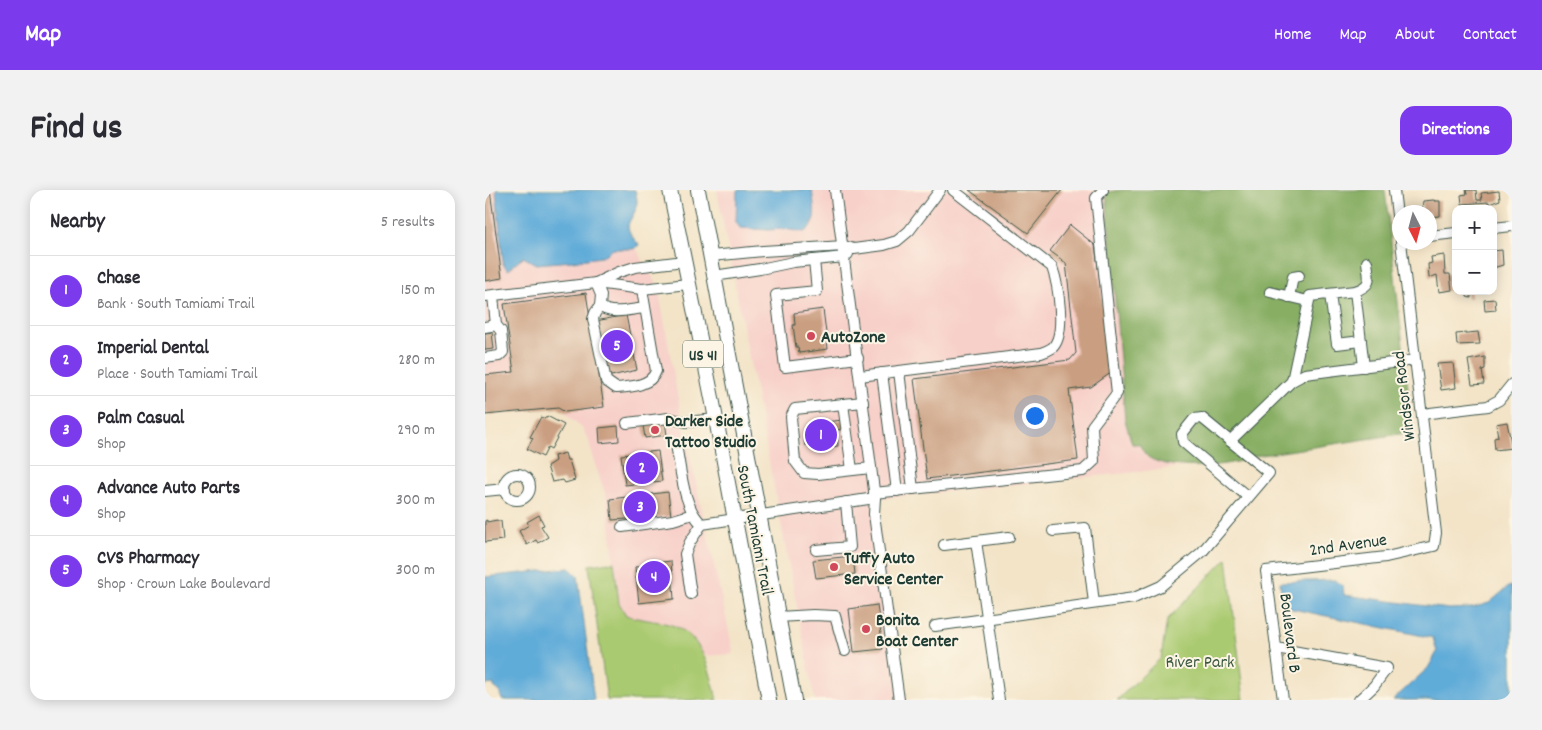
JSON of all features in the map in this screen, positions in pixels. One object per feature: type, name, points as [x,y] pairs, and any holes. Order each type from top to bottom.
[{"type":"main road","name":"South Tamiami Trail","points":[[670,190],[716,419],[769,700]]},
{"type":"main road","name":"South Tamiami Trail","points":[[698,190],[794,700]]},
{"type":"street","points":[[835,190],[849,247],[845,257],[899,700]]},
{"type":"street","points":[[711,256],[763,251],[883,245],[897,241],[909,231],[940,190]]},
{"type":"street","points":[[860,376],[1041,353],[1052,348],[1059,335],[1060,307],[1056,279],[1052,267],[953,190]]},
{"type":"street","points":[[691,594],[685,554],[690,542],[702,524],[846,502],[897,491],[1083,471],[1095,461],[1092,426],[1117,393],[1096,198],[1103,190]]},
{"type":"street","points":[[1394,190],[1396,205]]},
{"type":"street","points":[[1497,228],[1512,226]]},
{"type":"street","points":[[1437,235],[1452,233]]},
{"type":"street","name":"Windsor Road","points":[[1402,250],[1436,533],[1434,546]]},
{"type":"street","points":[[715,276],[793,262],[845,257]]},
{"type":"street","points":[[814,260],[817,291],[776,296],[785,367],[858,358]]},
{"type":"street","points":[[595,283],[635,267],[684,261]]},
{"type":"street","points":[[1293,381],[1310,296],[1355,292],[1365,288],[1369,280],[1367,262]]},
{"type":"street","points":[[1289,296],[1293,277],[1299,276]]},
{"type":"street","points":[[595,283],[601,295],[600,306],[593,319],[606,381],[616,388],[648,382],[654,377],[656,371],[641,289]]},
{"type":"street","points":[[485,358],[499,356],[503,352],[501,331],[496,325],[489,296],[595,283],[641,289],[688,284]]},
{"type":"street","points":[[1270,292],[1308,302]]},
{"type":"street","points":[[1355,292],[1364,367]]},
{"type":"street","points":[[1330,295],[1337,344],[1361,341]]},
{"type":"street","points":[[600,306],[604,310],[615,311],[645,308]]},
{"type":"street","points":[[485,326],[496,325]]},
{"type":"street","points":[[1230,441],[1293,381],[1305,374],[1415,360]]},
{"type":"street","points":[[899,371],[913,489]]},
{"type":"street","points":[[882,373],[897,491]]},
{"type":"street","points":[[1422,414],[1488,406],[1502,396],[1512,384]]},
{"type":"street","points":[[863,402],[795,409],[791,416],[795,462],[804,473],[818,474],[871,468]]},
{"type":"street","points":[[843,404],[852,470]]},
{"type":"street","points":[[627,423],[669,418],[686,422],[716,419]]},
{"type":"street","points":[[935,626],[1134,598],[1161,586],[1202,552],[1248,498],[1269,473],[1202,418],[1194,419],[1182,434],[1183,442],[1248,498]]},
{"type":"street","points":[[676,445],[685,490],[693,514],[702,524]]},
{"type":"street","points":[[485,491],[505,489]]},
{"type":"street","points":[[816,550],[850,547],[846,502]]},
{"type":"street","points":[[621,527],[673,520],[693,514]]},
{"type":"street","points":[[1053,531],[1085,528],[1094,603]]},
{"type":"street","points":[[944,545],[1009,537]]},
{"type":"street","points":[[976,541],[999,700]]},
{"type":"street","name":"2nd Avenue","points":[[1267,571],[1386,557],[1434,546]]},
{"type":"street","name":"Boulevard B","points":[[1267,571],[1283,700]]},
{"type":"street","points":[[778,618],[813,615],[835,616],[845,651]]},
{"type":"street","points":[[1276,648],[1387,668],[1374,686],[1359,700]]},
{"type":"shaded area","points":[[485,190],[496,190],[503,264],[514,266],[523,257],[529,261],[572,261],[607,253],[613,249],[636,248],[658,286],[682,421],[734,654],[704,656],[695,640],[654,621],[626,616],[619,603],[607,498],[592,456],[589,441],[582,428],[565,412],[604,406],[586,293],[504,304],[514,372],[485,375]]},
{"type":"shaded area","points":[[717,190],[737,190],[737,200],[761,229],[783,229],[804,232],[810,229],[814,221],[812,190],[1122,190],[1107,192],[1139,444],[1146,456],[1174,467],[1184,467],[875,499],[907,700],[815,700]]},
{"type":"green space","points":[[1122,190],[1385,190],[1413,432],[1255,456],[1232,463],[1201,466],[1170,465],[1158,462],[1148,457],[1139,444],[1132,444],[1125,420],[1106,192]]},
{"type":"green space","name":"River Park","points":[[1227,558],[1244,700],[1117,700],[1161,658],[1167,620]]},
{"type":"green space","points":[[614,562],[619,603],[626,615],[668,624],[680,628],[689,635],[703,654],[717,700],[607,700],[589,565]]},
{"type":"water","points":[[496,190],[635,190],[637,198],[636,209],[628,226],[629,231],[639,245],[634,249],[613,249],[601,257],[572,261],[536,264],[523,257],[508,270],[503,264]]},
{"type":"water","points":[[737,190],[812,190],[814,219],[812,224],[804,232],[783,229],[740,228],[736,222]]},
{"type":"water","points":[[569,568],[578,576],[594,700],[502,700],[494,684],[485,685],[485,577]]},
{"type":"water","points":[[1335,580],[1343,586],[1344,595],[1449,609],[1472,608],[1489,603],[1508,587],[1512,586],[1512,696],[1509,700],[1393,700],[1428,668],[1437,652],[1433,638],[1283,607],[1280,582]]},
{"type":"building","points":[[485,190],[490,190],[502,278],[485,281]]},
{"type":"building","points":[[969,190],[1062,190],[1028,233]]},
{"type":"building","points":[[1466,190],[1476,190],[1477,200],[1482,200],[1481,193],[1499,191],[1500,200],[1489,204],[1489,202],[1462,204],[1461,195],[1467,194]]},
{"type":"building","points":[[1423,201],[1440,201],[1440,216],[1437,216],[1437,205],[1423,205]]},
{"type":"building","points":[[1070,225],[1095,245],[1112,372],[1091,387],[1069,390],[1078,460],[927,479],[914,379],[1070,360],[1076,353],[1066,263],[1050,251]]},
{"type":"building","points":[[1502,250],[1503,265],[1497,267],[1497,251]]},
{"type":"building","points":[[1444,255],[1445,274],[1450,274],[1452,290],[1439,292],[1437,275],[1429,278],[1428,264],[1432,263],[1431,257]]},
{"type":"building","points":[[586,293],[604,407],[565,412],[558,408],[485,415],[485,375],[514,372],[504,304]]},
{"type":"building","points":[[1495,299],[1496,310],[1485,311],[1484,300]]},
{"type":"building","name":"AutoZone","points":[[823,309],[828,349],[799,353],[798,347],[796,347],[793,325],[795,325],[794,313]]},
{"type":"building","points":[[626,315],[637,370],[607,377],[596,321]]},
{"type":"building","points":[[492,332],[494,349],[485,350],[485,333]]},
{"type":"building","points":[[1478,332],[1480,344],[1457,345],[1456,334]]},
{"type":"building","points":[[1485,357],[1485,369],[1482,370],[1484,384],[1472,385],[1468,360]]},
{"type":"building","points":[[1453,363],[1456,388],[1441,390],[1437,364]]},
{"type":"building","points":[[547,416],[564,425],[551,449],[548,447],[543,457],[527,449],[533,438],[530,437],[541,417],[545,419]]},
{"type":"building","points":[[850,419],[851,428],[837,430],[838,446],[813,449],[812,445],[805,445],[804,431],[810,430],[810,424]]},
{"type":"building","name":"Darker Side Tattoo Studio","points":[[665,422],[667,435],[645,438],[643,425]]},
{"type":"building","points":[[1507,422],[1512,448],[1495,450],[1494,438],[1498,437],[1496,424]]},
{"type":"building","points":[[618,426],[619,441],[600,443],[599,428]]},
{"type":"building","points":[[658,451],[662,481],[625,485],[621,455]]},
{"type":"building","points":[[565,453],[575,480],[565,483],[563,480],[552,482],[547,466],[555,461],[554,456]]},
{"type":"building","points":[[668,492],[671,516],[612,520],[610,499]]},
{"type":"building","points":[[539,515],[544,525],[541,526],[548,537],[538,543],[536,540],[527,545],[519,531],[529,525],[527,522]]},
{"type":"building","points":[[487,520],[487,522],[501,521],[503,540],[485,542],[485,521]]},
{"type":"building","name":"Tuffy Auto Service Center","points":[[853,556],[855,574],[816,578],[813,560]]},
{"type":"building","points":[[671,561],[674,599],[639,603],[635,567]]},
{"type":"building","name":"Bonita Boat Center","points":[[877,605],[883,649],[854,652],[849,609]]},
{"type":"place","name":"AutoZone","points":[[811,336]]},
{"type":"place","name":"CVS Pharmacy","points":[[617,346]]},
{"type":"place","name":"Darker Side Tattoo Studio","points":[[655,430]]},
{"type":"place","name":"Chase","points":[[821,435]]},
{"type":"place","name":"Imperial Dental","points":[[642,468]]},
{"type":"place","name":"Palm Casual","points":[[640,507]]},
{"type":"place","name":"Tuffy Auto Service Center","points":[[834,567]]},
{"type":"place","name":"Advance Auto Parts","points":[[654,577]]},
{"type":"place","name":"Bonita Boat Center","points":[[866,629]]}]
